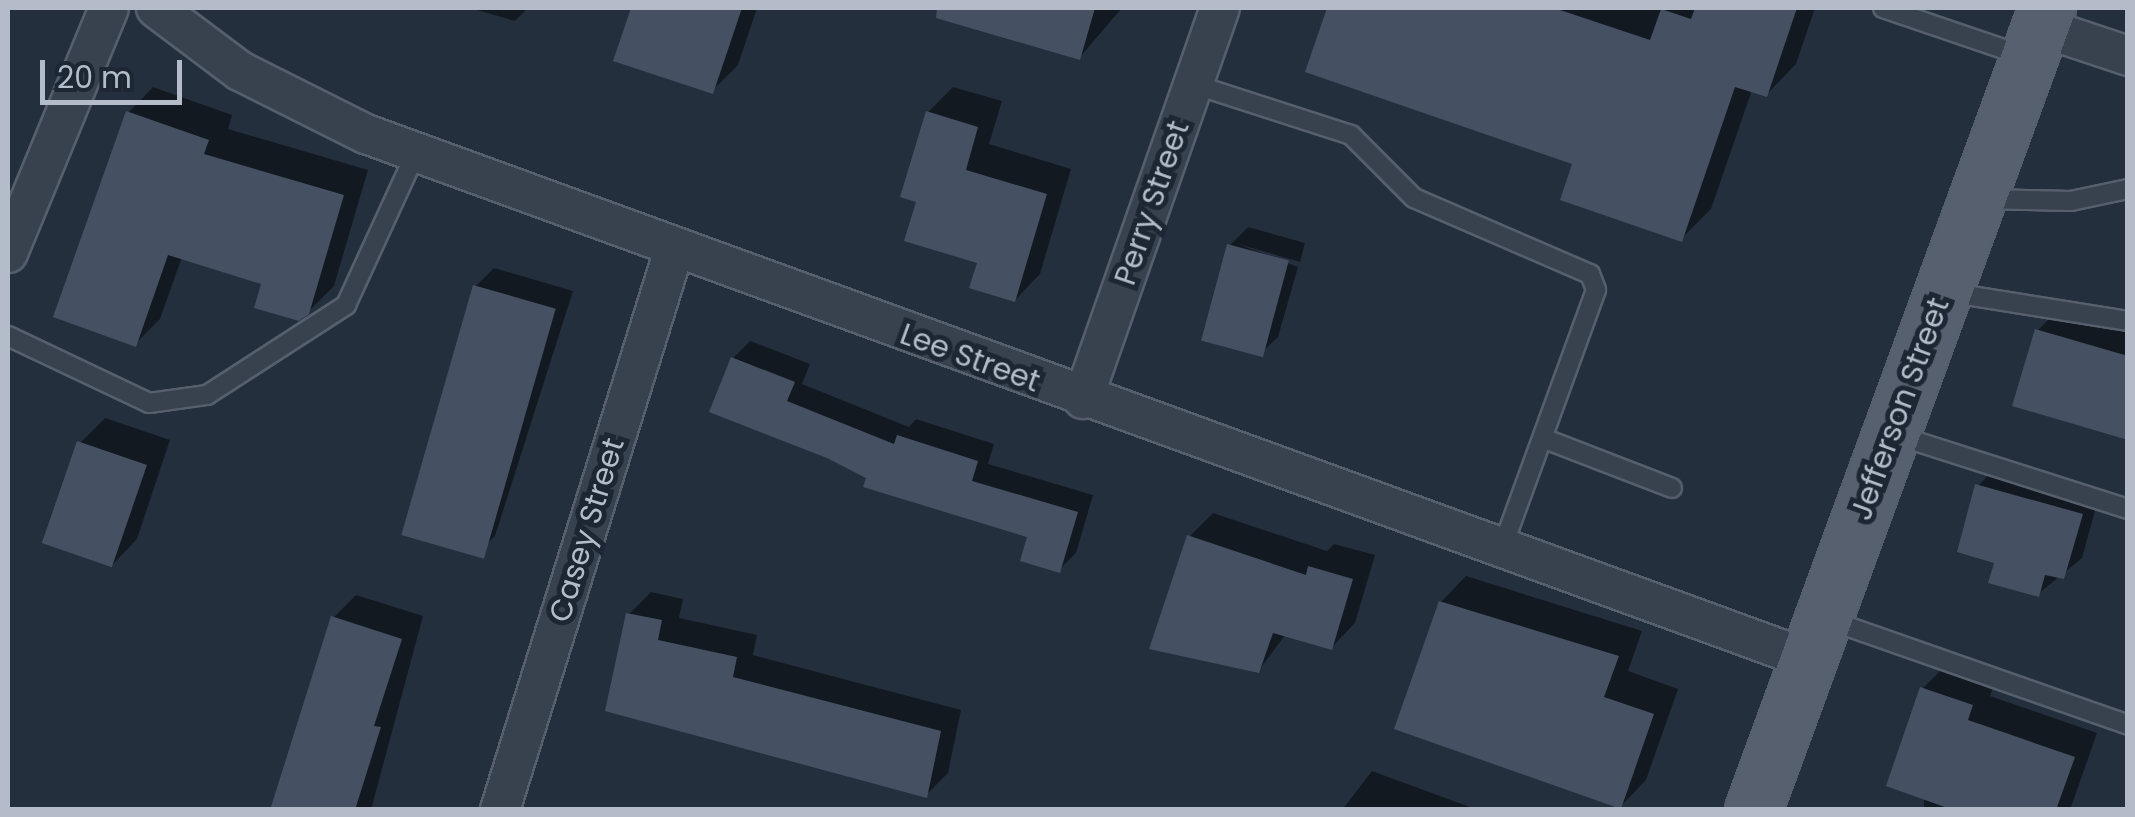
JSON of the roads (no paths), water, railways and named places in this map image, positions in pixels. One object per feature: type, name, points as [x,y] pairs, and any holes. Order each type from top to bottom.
[{"type":"main road","name":"Jefferson Street","points":[[1753,810],[2039,31]]},
{"type":"street","points":[[8,253],[109,8]]},
{"type":"street","name":"Lee Street","points":[[156,8],[240,71],[416,153],[1083,400],[1503,545],[1816,638]]},
{"type":"street","name":"Perry Street","points":[[1083,400],[1220,8]]},
{"type":"street","points":[[2039,31],[2128,56]]},
{"type":"street","name":"Casey Street","points":[[500,810],[674,250]]},
{"type":"lane","points":[[1883,8],[2039,31]]},
{"type":"lane","points":[[1193,84],[1351,134],[1414,198],[1590,274],[1596,290],[1545,439],[1503,545]]},
{"type":"lane","points":[[8,336],[149,402],[207,395],[346,306],[416,153]]},
{"type":"lane","points":[[1978,198],[2070,201],[2128,190]]},
{"type":"lane","points":[[1944,291],[2128,320]]},
{"type":"lane","points":[[1891,434],[2128,509]]},
{"type":"lane","points":[[1545,439],[1672,488]]},
{"type":"lane","points":[[1816,638],[2128,725]]}]
